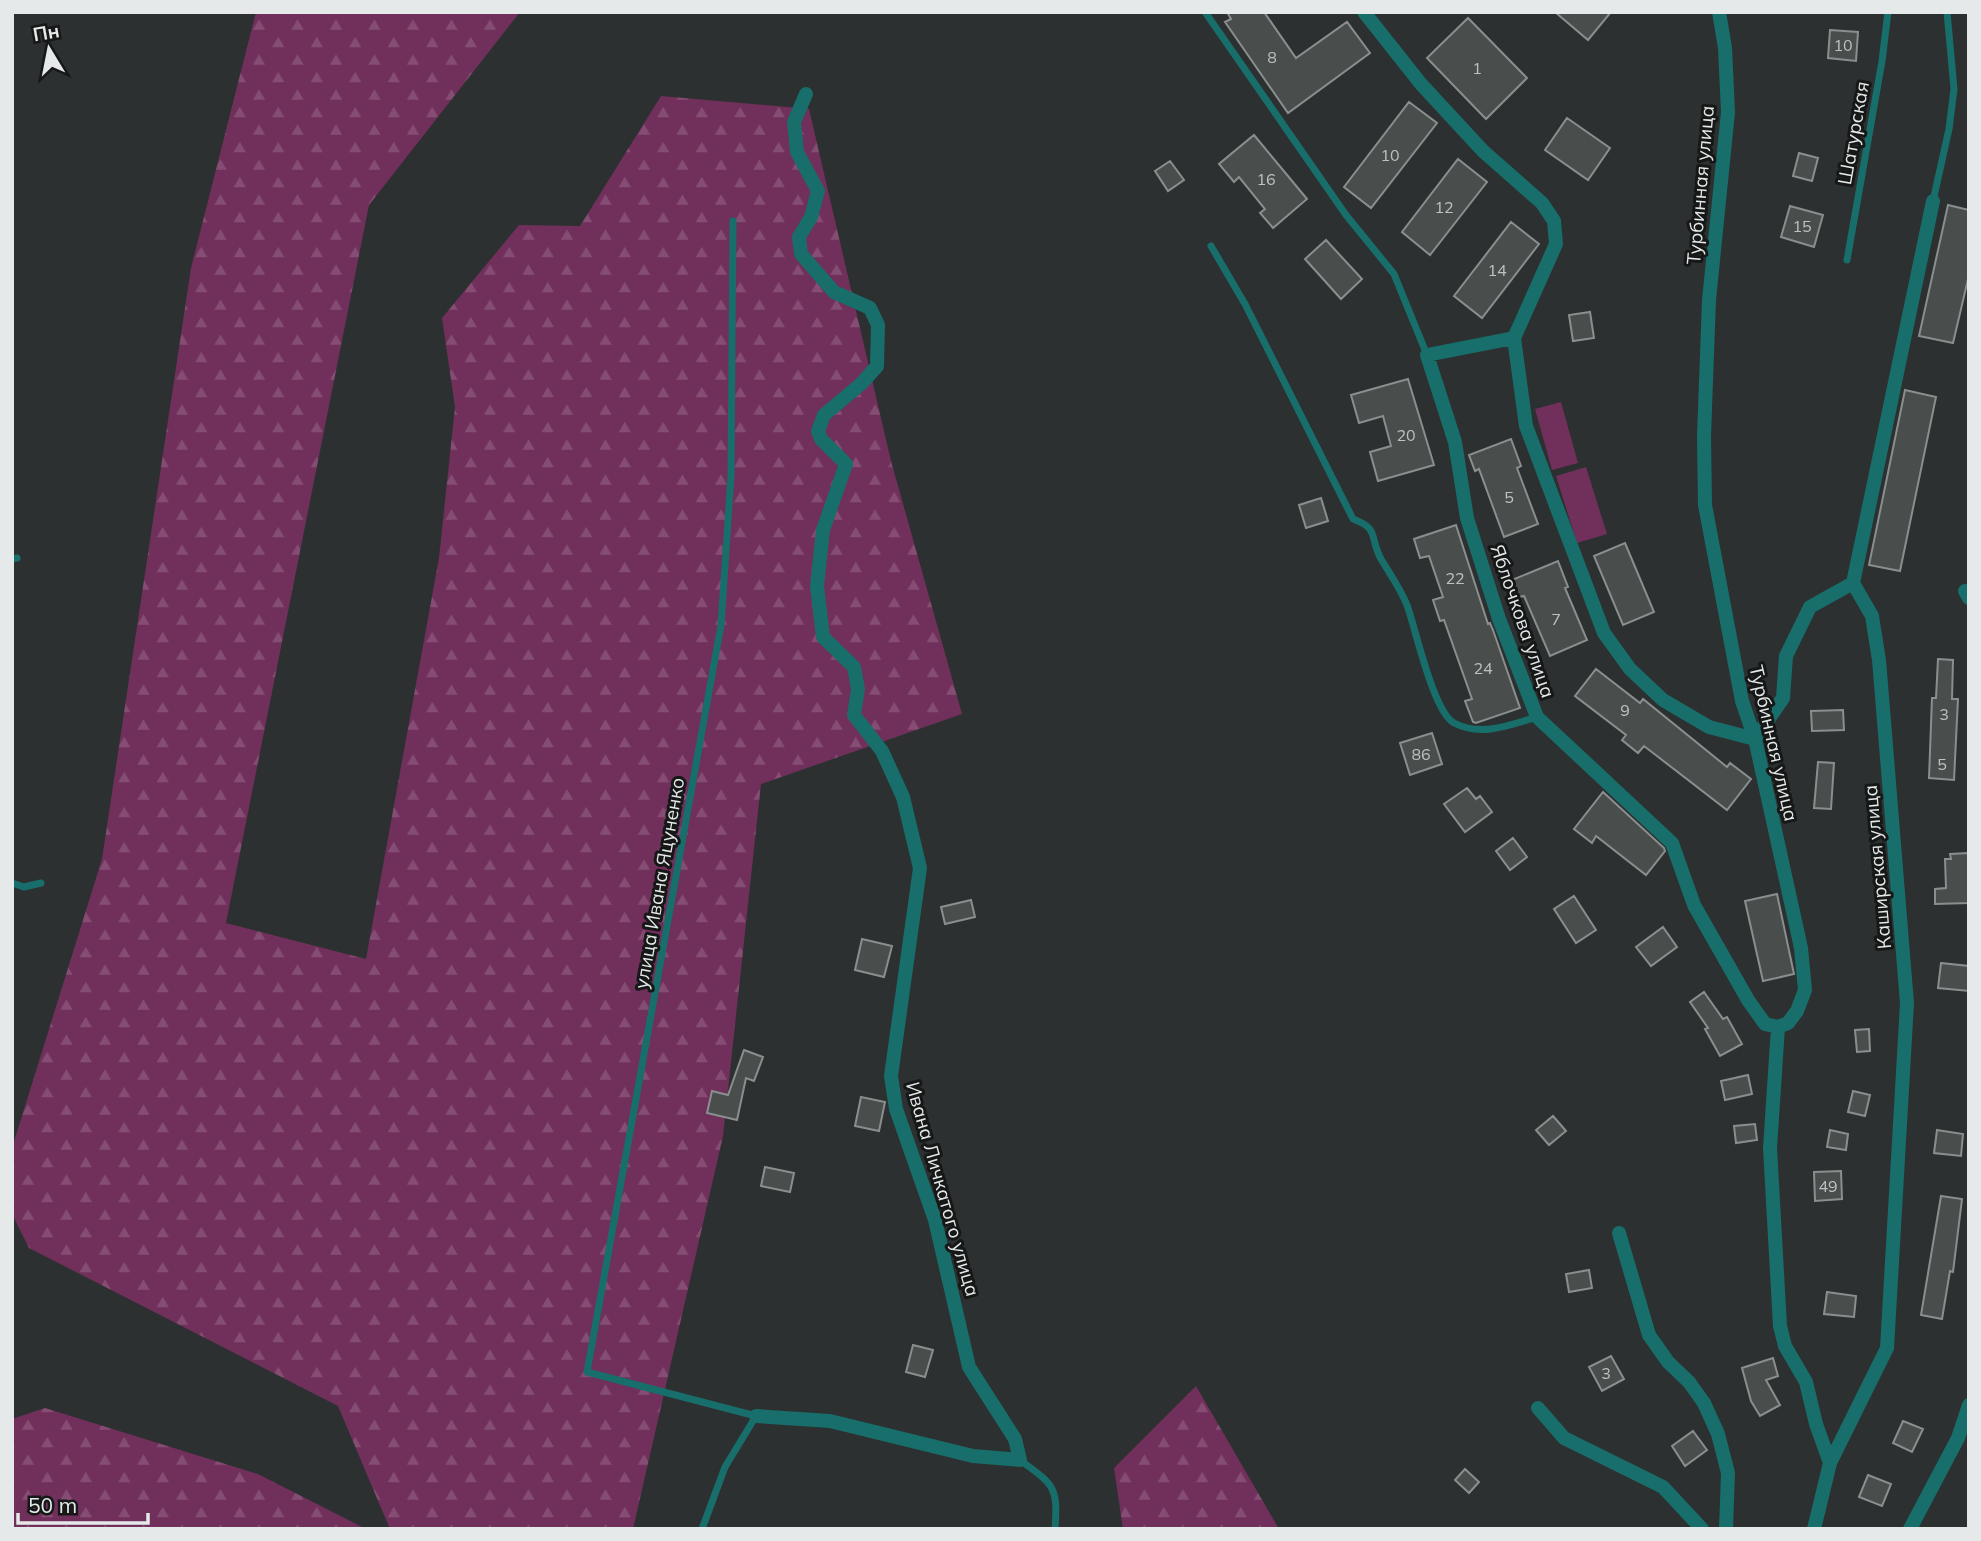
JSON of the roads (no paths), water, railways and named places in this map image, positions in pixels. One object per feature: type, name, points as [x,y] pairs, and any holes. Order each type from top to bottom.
[{"type":"street","points":[[1364,12],[1421,84],[1483,151],[1542,203],[1554,221],[1556,244],[1514,338],[1526,426],[1604,634],[1630,669],[1663,700],[1709,727],[1755,740],[1783,698],[1786,656],[1810,607],[1853,583],[1933,201]]},
{"type":"street","name":"Турбинная улица","points":[[1719,12],[1725,48],[1728,113],[1709,300],[1704,436],[1705,505],[1742,701],[1755,740],[1801,948],[1805,990],[1797,1011],[1788,1023],[1778,1027]]},
{"type":"street","name":"Ивана Личкатого улица","points":[[806,94],[794,122],[797,152],[818,191],[811,217],[799,237],[802,254],[834,292],[870,308],[878,325],[877,366],[862,383],[824,415],[818,431],[821,439],[846,464],[823,530],[817,586],[823,637],[854,667],[858,689],[854,715],[882,751],[903,797],[920,868],[891,1076],[892,1087],[906,1140],[935,1220],[969,1367],[1015,1439],[1020,1460]]},
{"type":"street","points":[[1427,355],[1514,338]]},
{"type":"street","name":"Яблочкова улица","points":[[1427,355],[1455,442],[1467,518],[1499,619],[1537,717],[1672,842],[1694,905],[1748,1000],[1765,1024],[1778,1027]]},
{"type":"street","name":"Каширская улица","points":[[1814,1529],[1830,1463],[1887,1348],[1907,1003],[1879,660],[1872,616],[1853,583]]},
{"type":"street","points":[[1778,1027],[1770,1149],[1780,1326],[1785,1346],[1806,1382],[1816,1424],[1830,1463]]},
{"type":"street","points":[[1619,1233],[1649,1335],[1668,1362],[1689,1382],[1704,1403],[1718,1434],[1728,1473],[1727,1529]]},
{"type":"street","points":[[1910,1529],[1958,1438],[1969,1405]]},
{"type":"street","points":[[1538,1408],[1564,1438],[1663,1487],[1702,1529]]},
{"type":"street","points":[[756,1416],[830,1421],[972,1456],[1020,1460]]},
{"type":"lane","points":[[1205,12],[1346,215],[1394,274],[1427,355]]},
{"type":"lane","name":"Шатурская","points":[[1847,260],[1888,12]]},
{"type":"lane","points":[[1933,201],[1949,129],[1954,89],[1947,12]]},
{"type":"lane","name":"улица Ивана Яцуненко","points":[[733,221],[731,476],[721,625],[587,1372],[756,1416]]},
{"type":"lane","points":[[1211,246],[1245,304],[1353,519],[1367,524],[1372,532],[1380,556],[1398,584],[1407,606],[1434,692],[1451,721],[1472,730],[1502,728],[1537,717]]},
{"type":"lane","points":[[12,883],[24,887],[41,883]]},
{"type":"lane","points":[[702,1529],[725,1467],[756,1416]]},
{"type":"lane","points":[[1020,1460],[1044,1478],[1057,1498],[1055,1529]]}]
